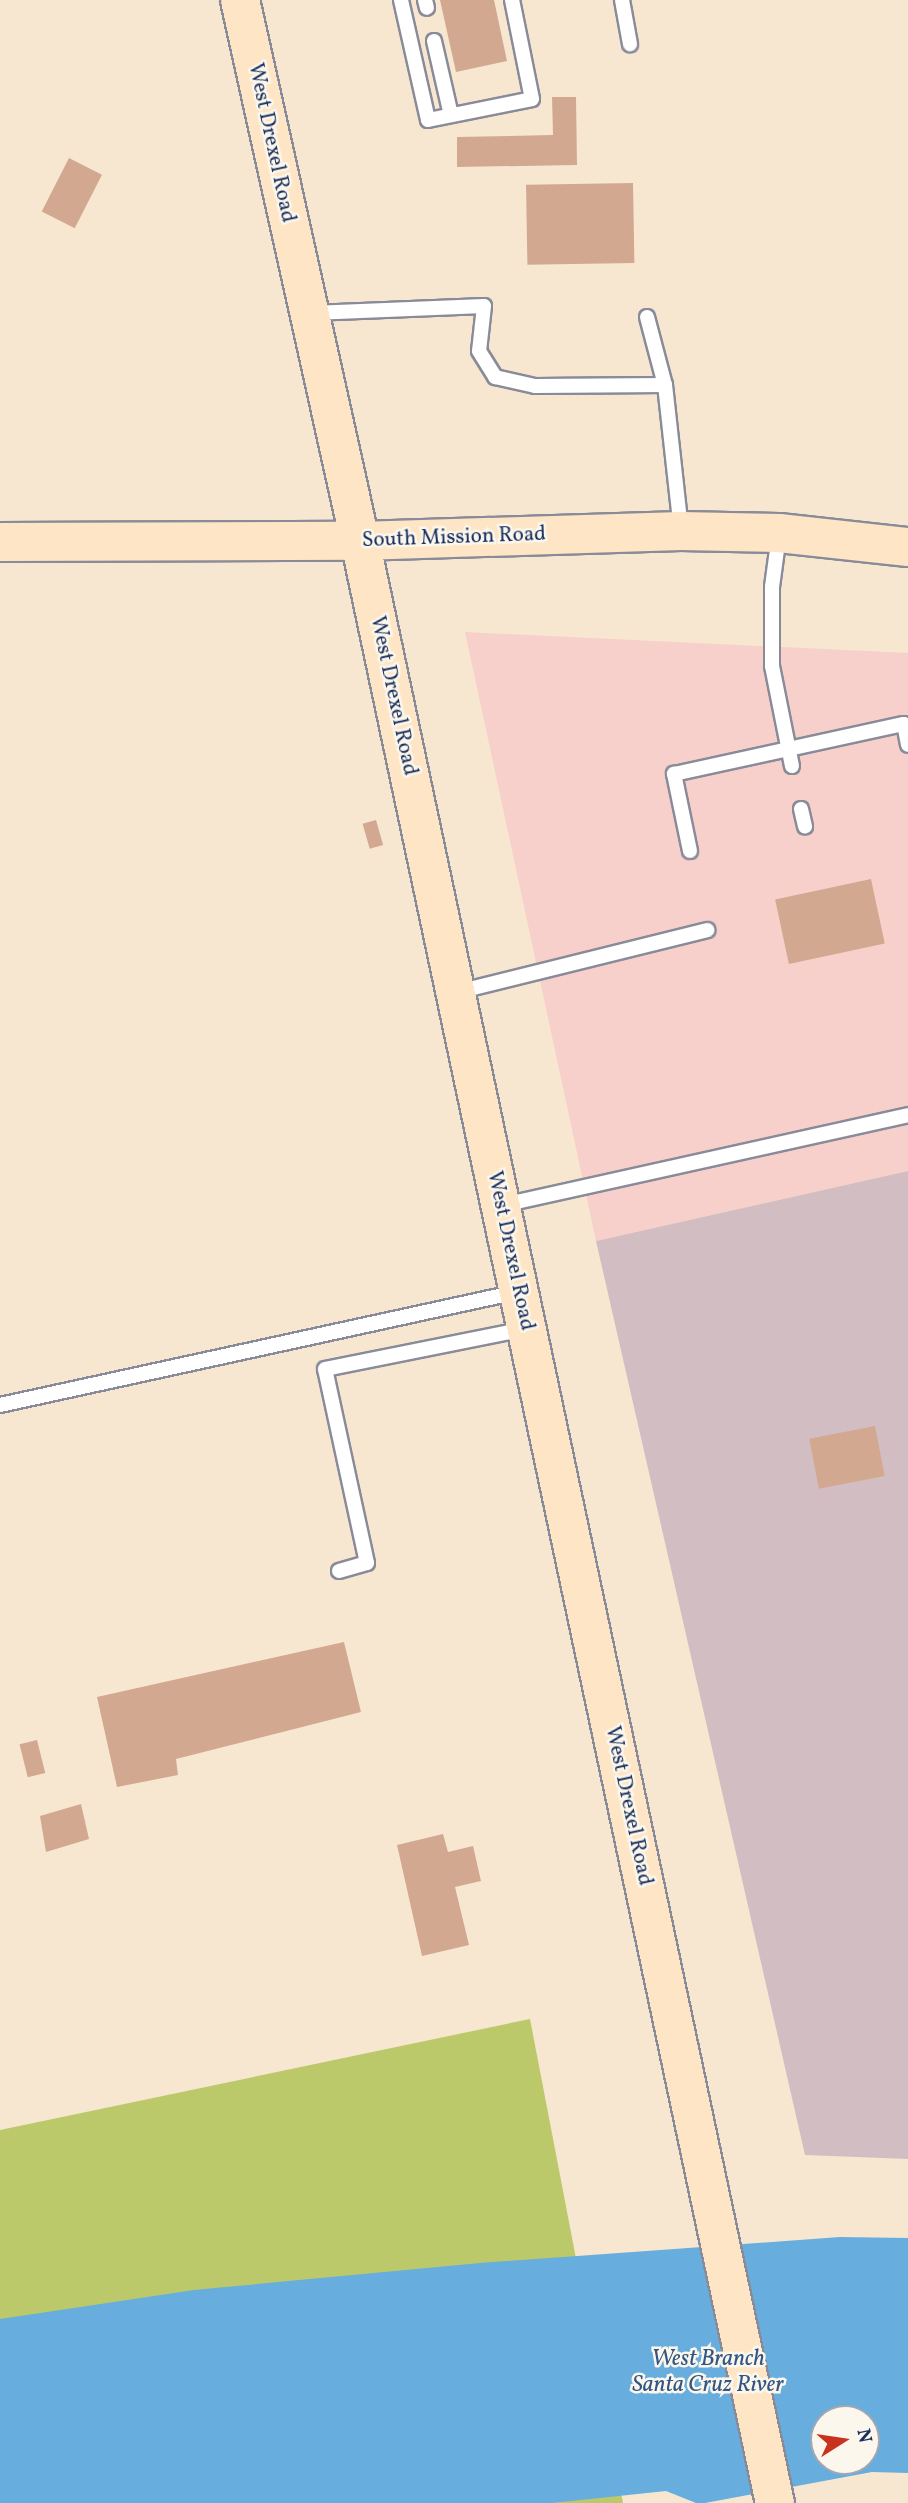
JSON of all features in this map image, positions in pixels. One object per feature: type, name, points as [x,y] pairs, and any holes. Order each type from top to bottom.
[{"type":"street","name":"West Drexel Road","points":[[240,0],[528,1329],[775,2503]]},
{"type":"street","name":"South Mission Road","points":[[0,542],[359,541],[681,531],[779,533],[908,547]]},
{"type":"lane","points":[[401,0],[428,120],[532,99],[512,0]]},
{"type":"lane","points":[[622,0],[630,44]]},
{"type":"lane","points":[[434,41],[451,115]]},
{"type":"lane","points":[[307,313],[484,306],[479,351],[495,377],[535,386],[664,385]]},
{"type":"lane","points":[[647,317],[664,385],[681,531]]},
{"type":"lane","points":[[779,533],[772,587],[772,666],[792,766]]},
{"type":"lane","points":[[690,852],[674,774],[788,747],[904,724],[908,745]]},
{"type":"lane","points":[[802,808],[805,827]]},
{"type":"lane","points":[[456,993],[707,930]]},
{"type":"lane","points":[[501,1206],[908,1115]]},
{"type":"lane","points":[[0,1405],[519,1292]]},
{"type":"lane","points":[[339,1571],[367,1563],[326,1369],[528,1329]]},
{"type":"shaded area","points":[[465,632],[908,653],[908,1171],[596,1241]]},
{"type":"shaded area","points":[[908,1171],[908,2159],[805,2155],[596,1241]]},
{"type":"green space","points":[[530,2019],[623,2503],[0,2503],[0,2130]]},
{"type":"water","name":"West Branch Santa Cruz River","points":[[840,2237],[908,2238],[908,2473],[880,2472],[880,2405],[810,2405],[810,2475],[856,2475],[705,2503],[696,2503],[666,2491],[552,2503],[0,2503],[0,2319],[194,2290],[480,2263]]},
{"type":"building","points":[[440,0],[494,0],[507,61],[456,72]]},
{"type":"building","points":[[552,97],[576,97],[577,165],[457,167],[457,137],[553,135]]},
{"type":"building","points":[[69,158],[102,175],[75,228],[42,211]]},
{"type":"building","points":[[633,183],[634,263],[527,265],[526,185]]},
{"type":"building","points":[[376,820],[383,845],[370,849],[363,824]]},
{"type":"building","points":[[871,879],[885,944],[789,964],[775,899]]},
{"type":"building","points":[[875,1426],[885,1476],[819,1489],[809,1439]]},
{"type":"building","points":[[344,1642],[361,1712],[176,1759],[178,1775],[117,1787],[97,1697]]},
{"type":"building","points":[[37,1740],[45,1773],[28,1777],[20,1744]]},
{"type":"building","points":[[81,1804],[89,1839],[46,1852],[40,1816]]},
{"type":"building","points":[[443,1834],[448,1852],[473,1846],[481,1881],[455,1887],[469,1945],[422,1956],[397,1845]]}]
